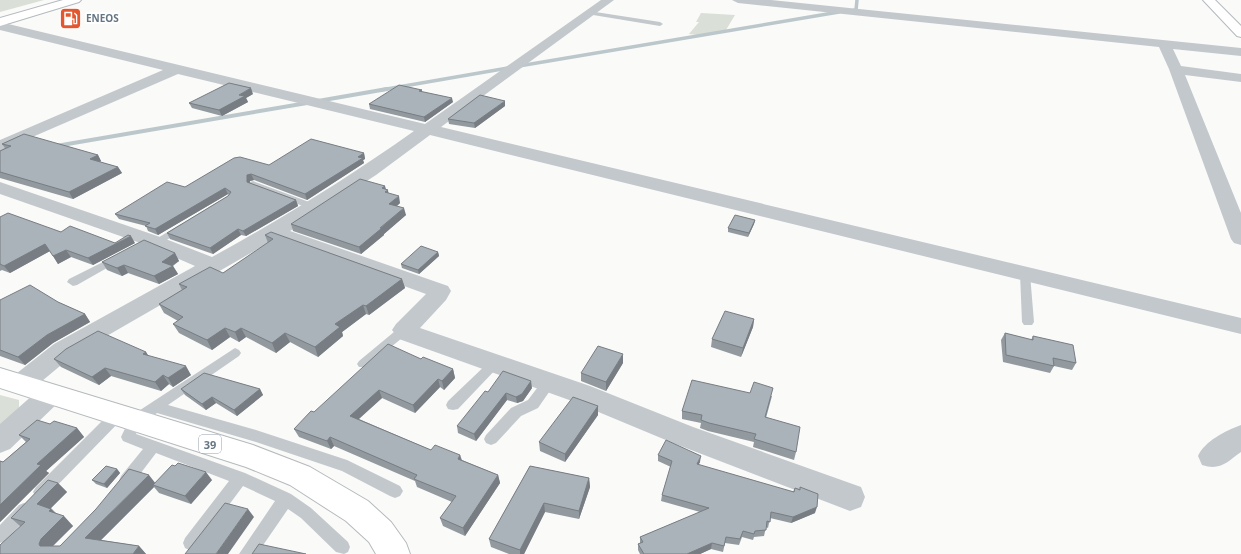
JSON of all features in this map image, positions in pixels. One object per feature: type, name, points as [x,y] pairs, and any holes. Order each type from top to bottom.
[{"type":"main road","points":[[0,17],[58,0]]},
{"type":"main road","points":[[0,22],[75,0]]},
{"type":"main road","points":[[1209,0],[1241,33]]},
{"type":"main road","name":"39","points":[[10,381],[52,394],[136,414],[300,476],[357,511],[380,532],[394,554]]},
{"type":"street","points":[[10,381],[213,265],[274,232],[314,207],[370,171],[425,129],[608,0]]},
{"type":"street","points":[[738,0],[850,6],[1241,52]]},
{"type":"street","points":[[0,26],[1241,326]]},
{"type":"street","points":[[1164,44],[1176,69],[1241,239]]},
{"type":"street","points":[[0,146],[177,69]]},
{"type":"street","points":[[1176,69],[1241,78]]},
{"type":"street","points":[[0,188],[143,246],[213,265]]},
{"type":"street","points":[[274,232],[440,291],[438,295],[404,330],[408,333],[549,382],[658,424],[683,436],[850,497]]},
{"type":"street","points":[[0,442],[52,394]]},
{"type":"street","points":[[1212,456],[1241,436]]},
{"type":"lane","points":[[589,13],[660,24]]},
{"type":"lane","points":[[253,184],[314,207]]},
{"type":"lane","points":[[74,282],[188,222]]},
{"type":"lane","points":[[1025,274],[1028,322]]},
{"type":"lane","points":[[363,364],[404,330]]},
{"type":"lane","points":[[0,536],[63,470],[136,414],[234,353]]},
{"type":"lane","points":[[453,404],[495,363]]},
{"type":"lane","points":[[490,439],[516,412],[533,404],[549,382]]},
{"type":"lane","points":[[136,414],[128,437],[153,448],[240,478],[286,498],[306,513],[342,547]]},
{"type":"lane","points":[[136,414],[256,436],[347,466],[395,491]]},
{"type":"lane","points":[[118,490],[153,448]]},
{"type":"lane","points":[[191,543],[240,478]]},
{"type":"lane","points":[[247,554],[286,498]]},
{"type":"shaded area","points":[[0,0],[44,0],[0,12]]},
{"type":"shaded area","points":[[701,13],[735,15],[726,30],[698,35],[689,34],[699,22],[696,22]]},
{"type":"shaded area","points":[[0,395],[19,400],[19,409],[0,426]]},
{"type":"building","points":[[229,83],[251,88],[239,95],[245,96],[219,110],[189,103]]},
{"type":"building","points":[[399,85],[452,98],[424,117],[369,104]]},
{"type":"building","points":[[480,95],[505,101],[474,123],[448,119]]},
{"type":"building","points":[[24,134],[98,155],[90,159],[118,167],[69,192],[0,172],[0,151],[11,146],[2,144]]},
{"type":"building","points":[[311,139],[364,153],[358,157],[363,158],[305,194],[251,174],[247,175],[247,182],[296,200],[243,231],[238,229],[210,248],[167,233],[228,196],[231,192],[225,188],[155,229],[145,226],[150,223],[115,214],[167,182],[185,187],[234,158],[240,157],[269,165]]},
{"type":"building","points":[[360,179],[385,186],[382,188],[388,190],[385,192],[399,196],[389,204],[404,208],[359,247],[291,224]]},
{"type":"building","points":[[8,213],[61,232],[70,226],[115,243],[128,235],[131,236],[88,258],[66,250],[53,256],[45,244],[4,266],[0,264],[0,217]]},
{"type":"building","points":[[735,215],[755,220],[749,233],[728,228]]},
{"type":"building","points":[[271,232],[402,279],[366,306],[363,305],[335,324],[340,327],[315,347],[285,333],[272,343],[241,328],[235,332],[225,328],[207,340],[173,324],[183,317],[159,304],[187,287],[179,284],[210,267],[223,273],[273,239],[265,235]]},
{"type":"building","points":[[144,240],[175,253],[162,262],[173,266],[154,276],[124,265],[117,268],[102,262]]},
{"type":"building","points":[[421,246],[438,252],[418,270],[401,264]]},
{"type":"building","points":[[30,285],[58,302],[85,314],[47,335],[18,357],[0,350],[0,300]]},
{"type":"building","points":[[725,311],[754,319],[743,348],[712,339]]},
{"type":"building","points":[[98,331],[146,352],[143,354],[186,366],[168,378],[163,375],[155,382],[105,368],[92,377],[54,359],[66,349]]},
{"type":"building","points":[[1005,333],[1033,340],[1033,336],[1073,345],[1076,363],[1053,358],[1054,366],[1006,355]]},
{"type":"building","points":[[388,344],[421,359],[423,357],[453,369],[442,381],[438,379],[413,405],[379,390],[350,416],[431,450],[435,445],[460,455],[458,459],[498,475],[463,528],[440,518],[456,496],[414,479],[417,475],[330,437],[327,441],[294,429],[311,411],[314,412]]},
{"type":"building","points":[[598,346],[623,354],[606,382],[581,373]]},
{"type":"building","points":[[503,371],[531,381],[522,394],[516,397],[506,393],[474,434],[457,426],[485,391],[488,392]]},
{"type":"building","points":[[204,373],[260,389],[234,410],[212,397],[202,404],[181,389]]},
{"type":"building","points":[[692,380],[750,393],[754,382],[773,388],[765,417],[800,427],[796,452],[754,439],[756,434],[709,423],[701,420],[702,415],[682,411]]},
{"type":"building","points":[[573,397],[598,406],[565,454],[539,442]]},
{"type":"building","points":[[37,420],[50,424],[54,421],[77,428],[37,464],[41,465],[0,505],[0,461],[3,462],[30,439],[19,435]]},
{"type":"building","points":[[666,440],[701,456],[697,464],[794,492],[795,488],[800,490],[800,487],[818,494],[817,507],[793,517],[771,512],[770,522],[767,521],[766,530],[755,531],[754,534],[743,531],[740,539],[726,537],[724,546],[712,543],[687,554],[644,554],[638,544],[643,542],[640,537],[709,508],[662,495],[672,461],[658,455]]},
{"type":"building","points":[[178,463],[206,472],[185,496],[153,485],[172,465],[175,466]]},
{"type":"building","points":[[106,466],[117,469],[104,484],[92,480]]},
{"type":"building","points":[[530,466],[589,478],[579,511],[544,503],[520,550],[489,539]]},
{"type":"building","points":[[129,469],[149,475],[85,538],[139,546],[133,554],[0,554],[0,545],[25,522],[11,518],[48,480],[58,483],[37,504],[51,509],[49,511],[64,516],[41,539],[39,544],[40,546],[60,546],[96,509]]},
{"type":"building","points":[[225,503],[248,509],[216,554],[185,554]]},
{"type":"building","points":[[259,544],[306,554],[252,554]]},
{"type":"waterway","points":[[850,11],[856,10],[857,0]]},
{"type":"waterway","points":[[519,66],[839,12]]},
{"type":"waterway","points":[[381,90],[508,68]]},
{"type":"waterway","points":[[318,101],[387,89]]},
{"type":"waterway","points":[[56,146],[307,103]]},
{"type":"place","name":"ENEOS","points":[[70,18]]}]
